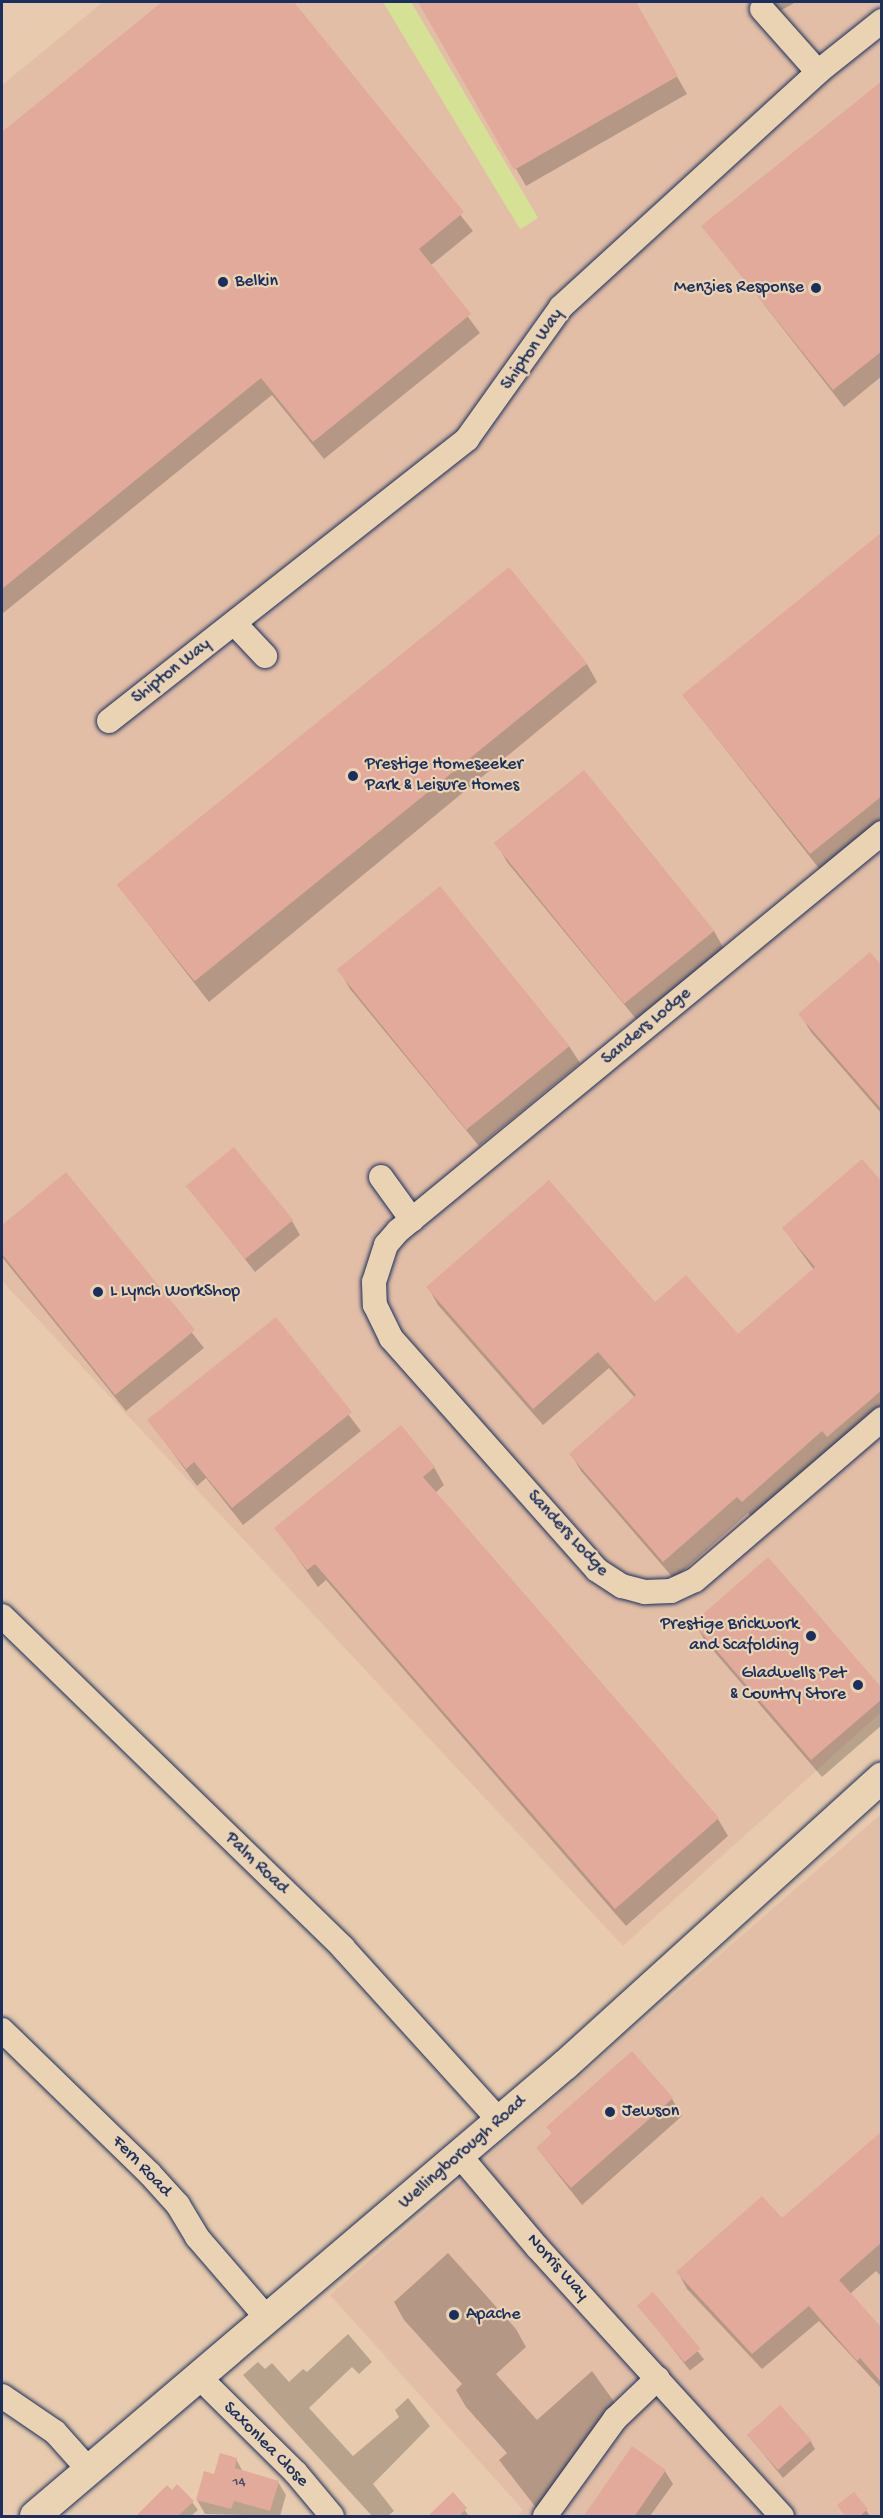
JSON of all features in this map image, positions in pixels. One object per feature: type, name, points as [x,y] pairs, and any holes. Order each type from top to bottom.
[{"type":"main road","name":"Wellingborough Road","points":[[35,2517],[266,2317],[362,2242],[882,1778]]},
{"type":"street","points":[[762,9],[818,72]]},
{"type":"street","name":"Shipton Way","points":[[109,721],[467,439],[561,307],[818,72],[882,21]]},
{"type":"street","points":[[235,624],[265,656]]},
{"type":"street","name":"Sanders Lodge","points":[[882,833],[412,1220],[386,1245],[377,1263],[375,1305],[381,1321],[392,1338],[597,1570],[622,1587],[645,1592],[671,1591],[695,1580],[882,1419]]},
{"type":"street","points":[[381,1177],[412,1220]]},
{"type":"street","name":"Palm Road","points":[[2,1617],[343,1948],[500,2121]]},
{"type":"street","name":"Fern Road","points":[[2,2030],[150,2174],[178,2205],[197,2237],[266,2317]]},
{"type":"street","name":"Norris Way","points":[[460,2156],[782,2517]]},
{"type":"street","name":"Saxonlea Close","points":[[196,2376],[296,2473],[332,2517]]},
{"type":"street","points":[[545,2517],[615,2419],[658,2378]]},
{"type":"street","points":[[2,2396],[55,2432],[88,2469]]},
{"type":"shaded area","points":[[103,2],[383,2],[520,229],[538,218],[411,2],[881,2],[881,1712],[623,1946],[2,1281],[2,85]]},
{"type":"shaded area","points":[[881,1814],[881,2516],[517,2516],[523,2510],[330,2295]]},
{"type":"green space","points":[[383,2],[411,2],[538,218],[520,229]]},
{"type":"building","name":"Belkin","points":[[162,2],[294,2],[464,212],[419,249],[471,314],[313,442],[261,378],[2,589],[2,132]]},
{"type":"building","points":[[418,2],[636,2],[678,76],[514,170]]},
{"type":"building","name":"Menzies Response","points":[[882,81],[882,351],[833,390],[701,226]]},
{"type":"building","points":[[882,532],[882,796],[810,854],[682,695]]},
{"type":"building","name":"Prestige Homeseeker Park & Leisure Homes","points":[[509,567],[587,663],[195,981],[117,885]]},
{"type":"building","points":[[584,770],[714,931],[624,1004],[494,843]]},
{"type":"building","points":[[440,886],[570,1046],[466,1130],[337,970]]},
{"type":"building","points":[[870,952],[882,966],[882,1110],[798,1014]]},
{"type":"building","points":[[234,1147],[293,1220],[245,1259],[186,1186]]},
{"type":"building","points":[[862,1159],[882,1182],[882,1390],[827,1437],[822,1431],[742,1502],[737,1497],[663,1562],[569,1454],[636,1395],[598,1352],[533,1409],[426,1287],[549,1180],[655,1302],[686,1275],[738,1334],[815,1267],[782,1228]]},
{"type":"building","name":"L Lynch WorkShop","points":[[66,1172],[195,1330],[115,1395],[2,1254],[2,1225]]},
{"type":"building","points":[[276,1317],[352,1412],[232,1508],[194,1462],[186,1469],[147,1420]]},
{"type":"building","points":[[401,1425],[435,1467],[423,1477],[719,1818],[615,1909],[315,1564],[307,1570],[274,1528]]},
{"type":"building","points":[[768,1557],[882,1688],[882,1699],[811,1760],[693,1623]]},
{"type":"building","name":"Jewson","points":[[632,2051],[673,2098],[571,2188],[536,2148],[552,2133],[546,2127]]},
{"type":"building","points":[[882,2131],[882,2242],[839,2280],[882,2328],[882,2383],[860,2358],[857,2361],[809,2306],[752,2354],[676,2272],[762,2196],[782,2218]]},
{"type":"building","points":[[653,2292],[701,2349],[684,2362],[637,2305]]},
{"type":"building","points":[[780,2405],[811,2440],[778,2470],[747,2435]]},
{"type":"building","points":[[632,2446],[666,2470],[634,2517],[583,2517]]},
{"type":"building","points":[[220,2453],[237,2458],[235,2468],[279,2481],[270,2511],[234,2501],[231,2509],[196,2500],[204,2471],[214,2474]]},
{"type":"building","points":[[177,2484],[194,2501],[177,2517],[135,2517],[167,2485],[172,2490]]},
{"type":"building","points":[[453,2492],[467,2508],[458,2517],[427,2517]]},
{"type":"building","points":[[854,2492],[868,2509],[859,2517],[846,2517],[837,2505]]},
{"type":"place","name":"Belkin","points":[[223,282]]},
{"type":"place","name":"Menzies Response","points":[[816,288]]},
{"type":"place","name":"Prestige Homeseeker Park & Leisure Homes","points":[[353,776]]},
{"type":"place","name":"L Lynch WorkShop","points":[[98,1292]]},
{"type":"place","name":"Prestige Brickwork and Scafolding","points":[[811,1636]]},
{"type":"place","name":"Gladwells Pet & Country Store","points":[[858,1685]]},
{"type":"place","name":"Jewson","points":[[610,2112]]},
{"type":"place","name":"Apache","points":[[454,2315]]}]
